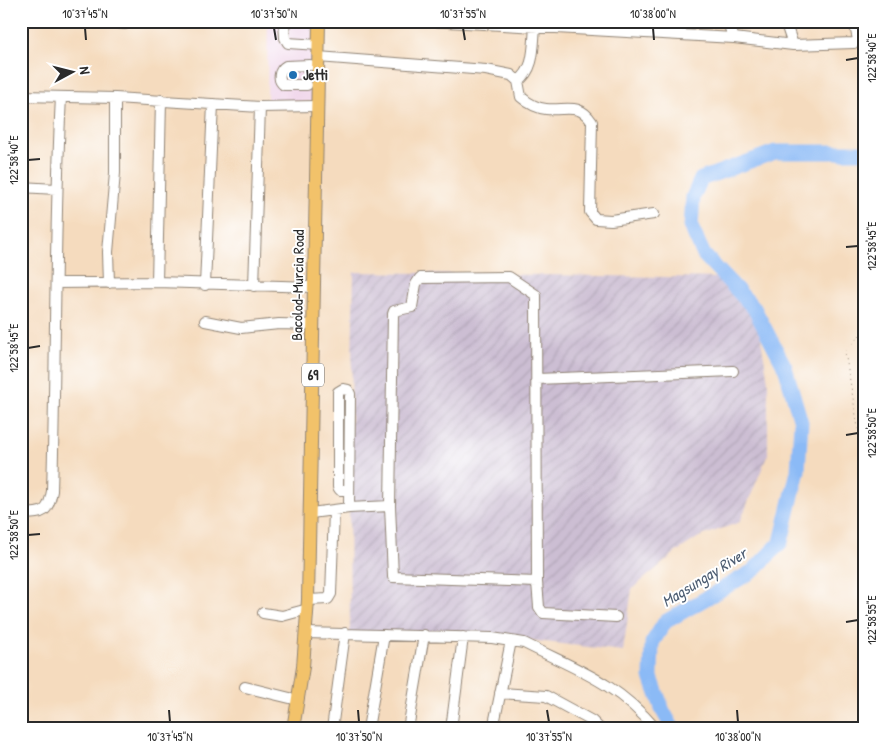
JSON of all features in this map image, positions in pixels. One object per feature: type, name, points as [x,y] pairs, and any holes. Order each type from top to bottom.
[{"type":"main road","name":"Bacolod-Murcia Road","points":[[293,729],[298,700],[308,604],[317,106],[312,86],[319,21]]},
{"type":"street","points":[[102,21],[125,24],[131,21]]},
{"type":"street","points":[[284,21],[285,38],[288,43],[316,58]]},
{"type":"street","points":[[429,21],[734,38],[793,45],[854,43],[858,40],[854,21]]},
{"type":"street","points":[[727,21],[734,38]]},
{"type":"street","points":[[785,21],[793,45]]},
{"type":"street","points":[[518,81],[527,76],[530,68],[535,27]]},
{"type":"street","points":[[312,86],[284,85],[281,82],[281,72],[286,66],[316,58],[486,70],[511,75],[518,81],[521,97],[531,105],[544,109],[578,109],[587,114],[592,122],[590,212],[596,219],[611,220],[654,214]]},
{"type":"street","points":[[21,96],[115,98],[260,106],[317,106]]},
{"type":"street","points":[[21,514],[45,511],[50,502],[52,491],[56,189],[61,97]]},
{"type":"street","points":[[109,283],[108,252],[115,173],[115,98]]},
{"type":"street","points":[[157,282],[161,100]]},
{"type":"street","points":[[205,285],[213,104]]},
{"type":"street","points":[[254,286],[260,106]]},
{"type":"street","points":[[21,188],[56,189]]},
{"type":"street","points":[[537,582],[393,577],[390,506],[392,314],[394,311],[412,307],[416,284],[420,278],[509,278],[536,295],[538,607],[543,613],[616,617]]},
{"type":"street","points":[[56,283],[157,282],[205,285],[314,286]]},
{"type":"street","points":[[205,321],[241,328],[279,324],[314,325]]},
{"type":"street","points":[[537,379],[733,371]]},
{"type":"street","points":[[344,426],[349,508]]},
{"type":"street","points":[[311,513],[349,508],[390,506]]},
{"type":"street","points":[[263,613],[282,616],[308,604],[328,599],[332,594],[334,511]]},
{"type":"street","points":[[306,633],[492,638],[524,643],[596,678],[636,708],[656,729]]},
{"type":"street","points":[[332,729],[345,633]]},
{"type":"street","points":[[368,729],[384,635]]},
{"type":"street","points":[[408,729],[424,635]]},
{"type":"street","points":[[451,729],[463,637]]},
{"type":"street","points":[[493,729],[511,641]]},
{"type":"street","points":[[244,687],[298,700]]},
{"type":"street","points":[[500,693],[546,696],[592,721],[600,729]]},
{"type":"path","points":[[865,335],[860,335],[845,352],[865,482]]},
{"type":"shaded area","points":[[268,21],[314,21],[313,102],[267,101]]},
{"type":"shaded area","points":[[354,272],[728,278],[758,321],[768,381],[768,454],[740,522],[699,537],[676,552],[632,589],[623,651],[519,639],[350,637],[349,497]]},
{"type":"waterway","name":"Magsungay River","points":[[673,729],[663,711],[651,677],[652,643],[665,622],[753,571],[781,542],[798,471],[801,422],[785,367],[754,308],[704,255],[691,227],[693,197],[701,179],[775,152],[865,152]]},
{"type":"place","name":"Jetti","points":[[293,75]]}]
